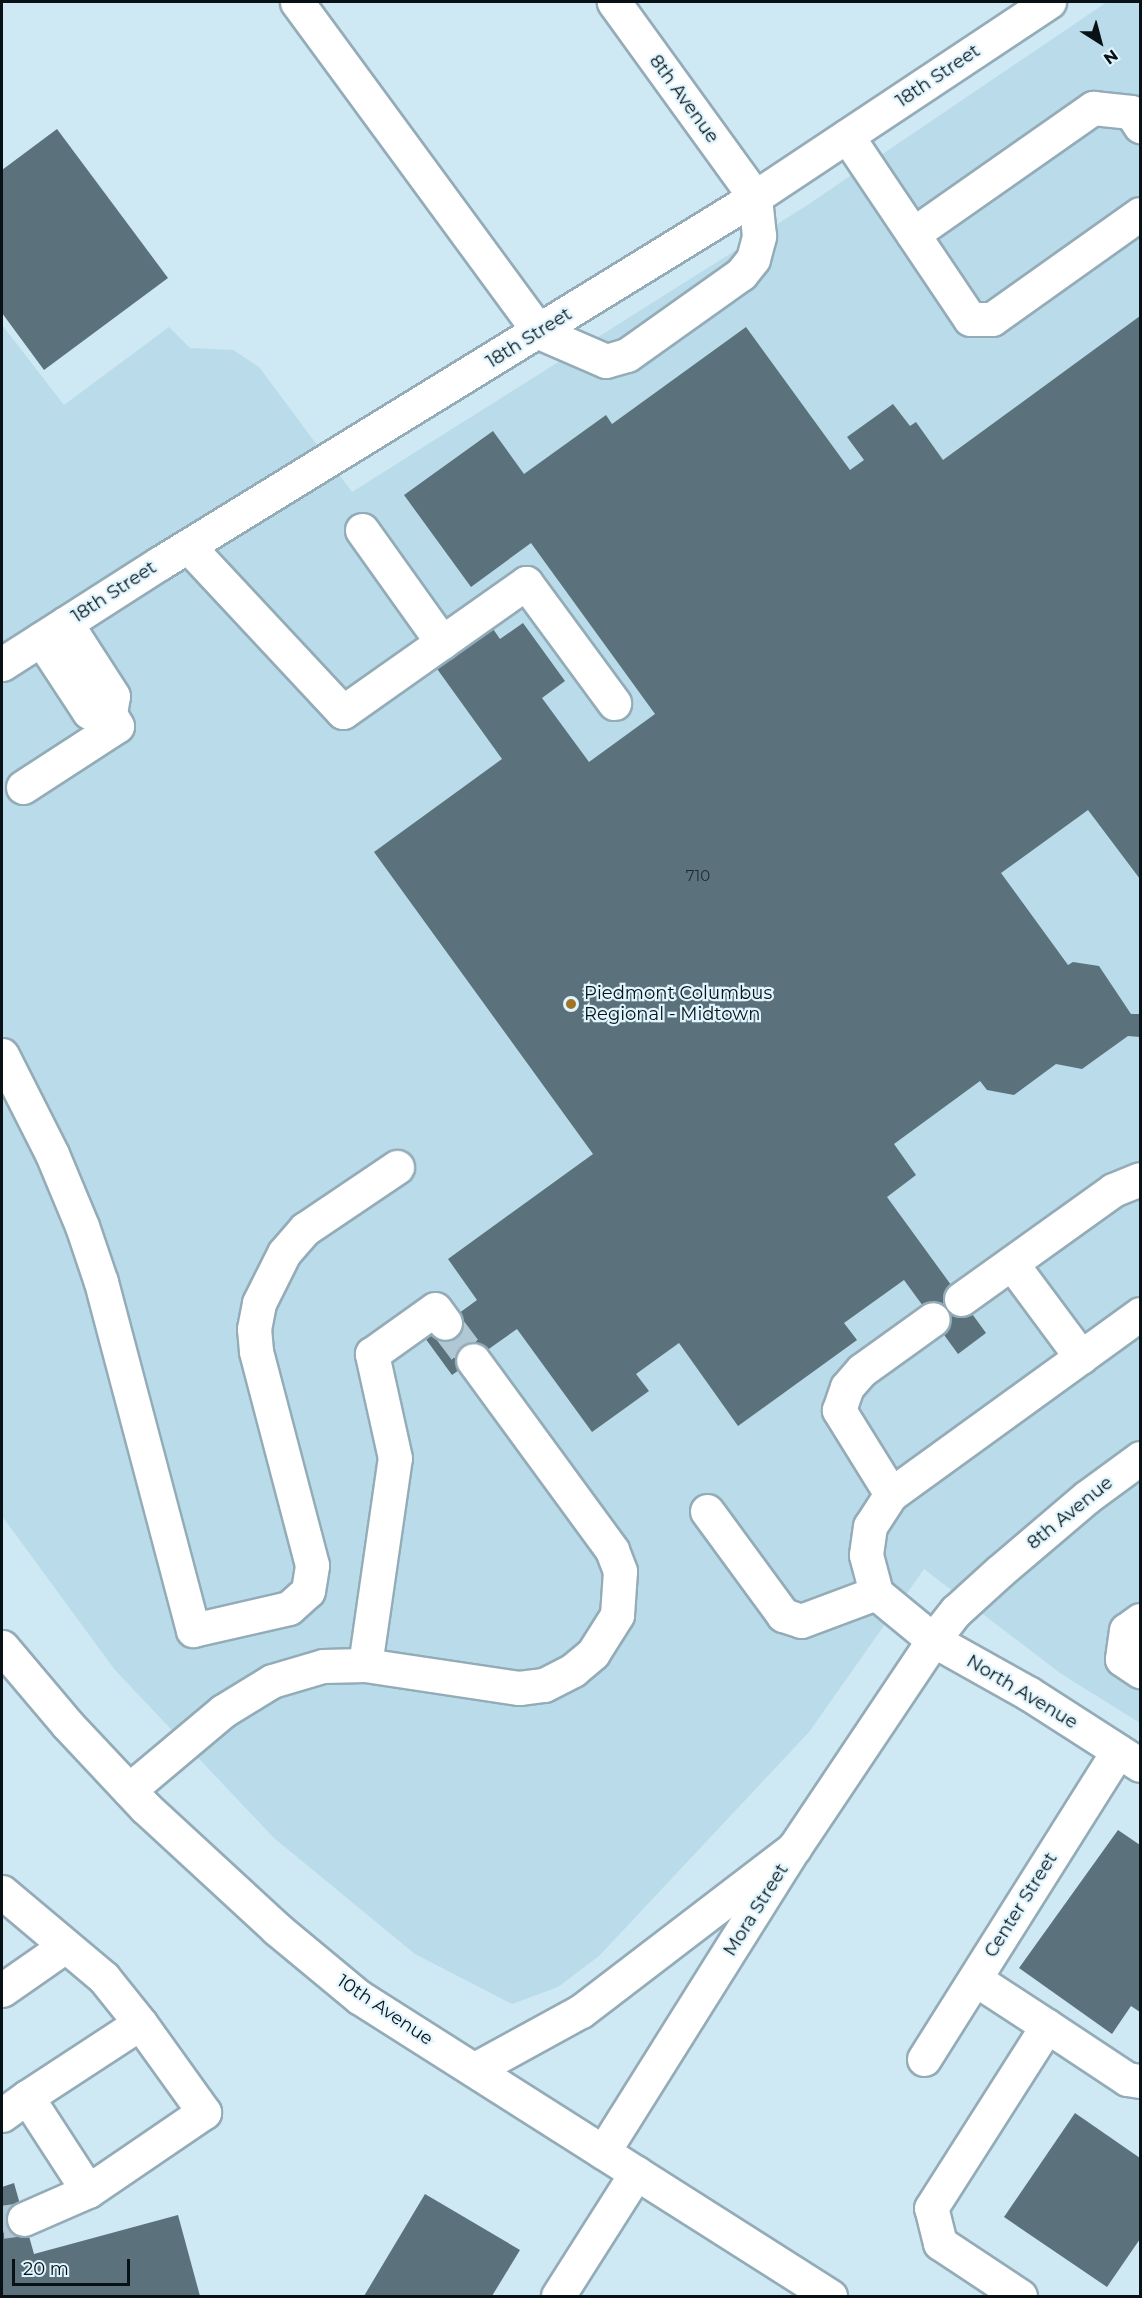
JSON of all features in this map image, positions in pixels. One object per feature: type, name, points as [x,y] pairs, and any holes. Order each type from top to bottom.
[{"type":"street","points":[[297,2],[539,332],[606,361],[627,355],[741,274],[753,259],[759,236],[755,197]]},
{"type":"street","name":"8th Avenue","points":[[614,2],[755,197]]},
{"type":"street","name":"18th Street","points":[[2,664],[188,546],[755,197],[1049,2]]},
{"type":"street","points":[[913,234],[1093,108],[1131,112],[1140,126]]},
{"type":"street","points":[[848,136],[970,319],[992,319],[1140,214]]},
{"type":"street","points":[[362,530],[442,642]]},
{"type":"street","points":[[188,546],[343,712],[526,583],[614,703]]},
{"type":"street","points":[[23,787],[117,726],[110,714],[113,696],[54,631]]},
{"type":"street","points":[[2,1055],[52,1154],[82,1226],[101,1282],[193,1630],[289,1608],[308,1591],[312,1565],[256,1352],[254,1329],[258,1303],[284,1253],[306,1229],[398,1167]]},
{"type":"street","points":[[961,1299],[1113,1190],[1140,1179]]},
{"type":"street","points":[[1012,1264],[1081,1357]]},
{"type":"street","points":[[365,1665],[395,1458],[372,1354],[435,1309],[445,1323]]},
{"type":"street","points":[[707,1511],[783,1615],[801,1621],[876,1593],[866,1555],[870,1526],[891,1494],[1140,1314]]},
{"type":"street","points":[[891,1494],[839,1410],[847,1387],[862,1370],[933,1319]]},
{"type":"street","points":[[129,1790],[223,1711],[272,1681],[323,1666],[365,1665],[519,1688],[544,1685],[573,1670],[593,1653],[617,1615],[620,1571],[612,1550],[473,1360]]},
{"type":"street","name":"8th Avenue","points":[[933,1640],[956,1611],[1000,1571],[1087,1497],[1140,1458]]},
{"type":"street","name":"North Avenue","points":[[876,1593],[933,1640],[1028,1693],[1129,1758]]},
{"type":"street","points":[[1140,1620],[1126,1630],[1122,1659],[1140,1671]]},
{"type":"street","name":"Mora Street","points":[[603,2152],[794,1848],[933,1640]]},
{"type":"street","name":"10th Avenue","points":[[2,1647],[67,1724],[129,1790],[277,1929],[359,1997],[475,2069],[820,2294]]},
{"type":"street","name":"Center Street","points":[[924,2059],[975,1979],[1129,1758]]},
{"type":"street","points":[[475,2069],[581,2011],[794,1848]]},
{"type":"street","points":[[2,1892],[104,1978],[140,2023],[204,2112],[88,2191],[24,2219]]},
{"type":"street","points":[[2,1990],[65,1946]]},
{"type":"street","points":[[975,1979],[1127,2079],[1140,2081]]},
{"type":"street","points":[[88,2191],[14,2106],[140,2023]]},
{"type":"street","points":[[1020,2296],[939,2243],[931,2208],[1047,2026]]},
{"type":"street","points":[[558,2296],[636,2174]]},
{"type":"shaded area","name":"Piedmont Columbus Regional - Midtown","points":[[1107,2],[1140,2],[1140,1723],[1060,1673],[924,1569],[809,1732],[599,1956],[558,1987],[512,2004],[415,1954],[274,1838],[115,1670],[2,1516],[2,325],[64,405],[169,327],[190,348],[233,350],[259,367],[352,492],[806,206]]},
{"type":"building","points":[[57,129],[168,278],[44,370],[2,313],[2,170]]},
{"type":"building","points":[[1140,316],[1140,879],[1088,810],[1001,873],[1068,965],[1073,962],[1099,966],[1131,1014],[1140,1014],[1140,1037],[1128,1036],[1082,1069],[1056,1064],[1014,1095],[987,1090],[980,1081],[894,1144],[916,1175],[887,1197],[986,1333],[958,1354],[904,1280],[844,1323],[857,1340],[738,1426],[679,1343],[636,1374],[649,1391],[592,1432],[517,1329],[452,1375],[425,1338],[477,1300],[448,1259],[593,1154],[374,852],[502,759],[435,666],[491,626],[500,639],[523,623],[565,681],[542,698],[589,762],[655,714],[531,543],[471,587],[404,495],[493,431],[524,474],[606,415],[612,424],[746,327],[850,470],[864,460],[847,437],[893,404],[910,426],[916,422],[943,460]]},
{"type":"building","points":[[1118,1830],[1140,1845],[1140,2012],[1131,2006],[1112,2034],[1019,1968]]},
{"type":"building","points":[[1075,2113],[1140,2158],[1140,2239],[1107,2287],[1004,2217]]},
{"type":"building","points":[[14,2183],[34,2254],[178,2215],[200,2296],[2,2296],[2,2187]]},
{"type":"building","points":[[425,2194],[520,2250],[492,2296],[364,2296]]},
{"type":"tunnel","points":[[445,1323],[473,1360]]},
{"type":"tunnel","points":[[2,2222],[24,2219]]},
{"type":"place","name":"Piedmont Columbus Regional - Midtown","points":[[571,1004]]}]
